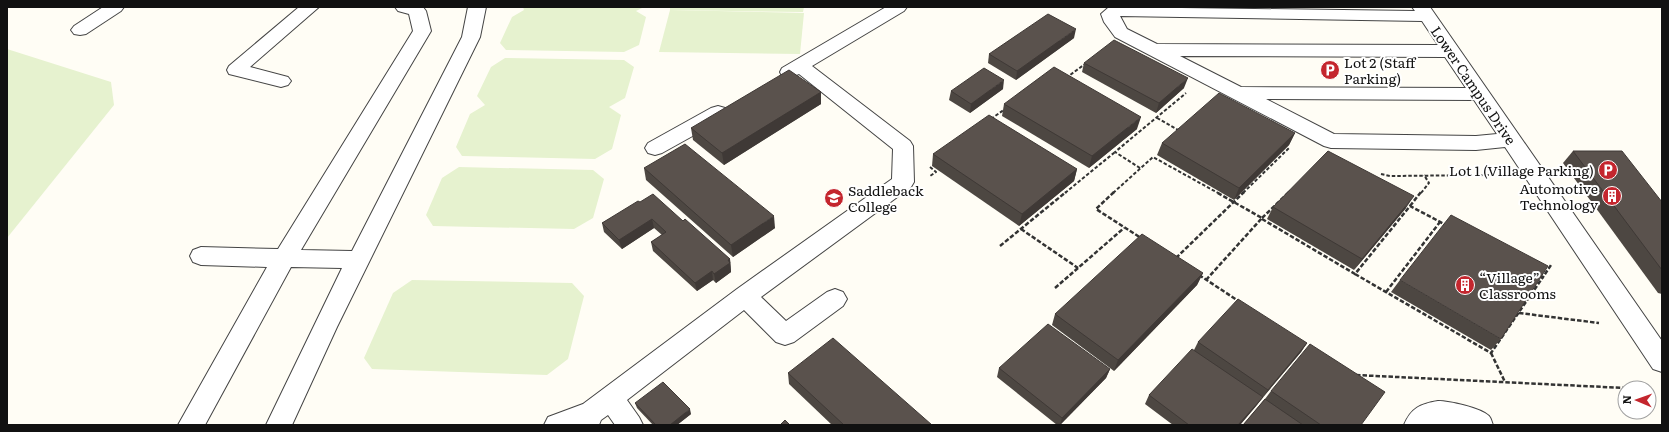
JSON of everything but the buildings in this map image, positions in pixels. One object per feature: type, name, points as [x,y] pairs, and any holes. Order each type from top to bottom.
[{"type":"street","points":[[80,30],[115,7]]},
{"type":"street","points":[[281,81],[236,70],[310,7]]},
{"type":"street","points":[[191,425],[321,194],[399,73],[422,31],[417,11],[404,7]]},
{"type":"street","points":[[279,425],[298,382],[358,260],[471,37],[477,7]]},
{"type":"street","points":[[772,82],[898,7]]},
{"type":"street","points":[[1424,11],[1114,11],[1110,14],[1113,22],[1121,33],[1331,141],[1476,144],[1511,139]]},
{"type":"street","name":"Lower Campus Drive","points":[[1424,11],[1662,360]]},
{"type":"street","points":[[1154,50],[1451,51]]},
{"type":"street","points":[[557,425],[596,412],[746,296],[903,182],[903,146],[800,66]]},
{"type":"street","points":[[1238,93],[1480,94]]},
{"type":"street","points":[[655,148],[731,105]]},
{"type":"street","points":[[201,256],[358,260]]},
{"type":"street","points":[[746,296],[785,335],[835,299]]},
{"type":"street","points":[[596,412],[630,425]]},
{"type":"street","points":[[1417,425],[1430,414],[1446,412],[1462,416],[1480,425]]},
{"type":"path","points":[[1060,82],[1091,60]]},
{"type":"path","points":[[1000,246],[1191,89]]},
{"type":"path","points":[[985,124],[1008,106]]},
{"type":"path","points":[[1157,118],[1182,132],[1176,137]]},
{"type":"path","points":[[1136,125],[1142,129]]},
{"type":"path","points":[[1181,264],[1174,260],[1294,144]]},
{"type":"path","points":[[1115,152],[1140,168]]},
{"type":"path","points":[[1143,240],[1096,209],[1159,152]]},
{"type":"path","points":[[1153,157],[1233,202],[1491,353],[1505,382]]},
{"type":"path","points":[[930,176],[936,172],[928,166],[934,161]]},
{"type":"path","points":[[1381,174],[1390,176],[1493,175]]},
{"type":"path","points":[[1355,274],[1429,183],[1424,175]]},
{"type":"path","points":[[1072,178],[1079,182]]},
{"type":"path","points":[[1206,280],[1294,186]]},
{"type":"path","points":[[1403,203],[1447,226]]},
{"type":"path","points":[[1386,292],[1440,222]]},
{"type":"path","points":[[1056,288],[1124,228]]},
{"type":"path","points":[[1021,229],[1078,268]]},
{"type":"path","points":[[1491,353],[1551,265]]},
{"type":"path","points":[[1194,272],[1246,306]]},
{"type":"path","points":[[1536,274],[1543,277]]},
{"type":"path","points":[[1519,313],[1599,323]]},
{"type":"path","points":[[1352,373],[1359,376],[1617,388]]},
{"type":"green space","points":[[523,7],[644,7],[636,11],[646,17],[639,45],[624,52],[506,50],[500,43],[512,17],[524,10]]},
{"type":"green space","points":[[670,7],[804,7],[803,12],[670,10]]},
{"type":"green space","points":[[670,10],[804,13],[800,54],[659,52]]},
{"type":"green space","points":[[7,49],[111,82],[114,105],[7,238]]},
{"type":"green space","points":[[505,58],[624,60],[634,67],[625,98],[609,107],[621,115],[612,149],[595,159],[462,156],[456,147],[470,114],[485,105],[477,96],[491,67]]},
{"type":"green space","points":[[459,167],[593,170],[604,179],[593,218],[574,229],[433,226],[426,215],[442,178]]},
{"type":"green space","points":[[412,280],[572,283],[584,296],[568,359],[547,375],[372,369],[364,358],[393,293]]},
{"type":"place","name":"Lot 2 (Staff Parking)","points":[[1330,70]]},
{"type":"place","name":"Lot 1 (Village Parking)","points":[[1608,170]]},
{"type":"place","name":"Automotive Technology","points":[[1612,196]]},
{"type":"place","name":"Saddleback College","points":[[834,198]]},
{"type":"place","name":"“Village” Classrooms","points":[[1465,285]]}]
